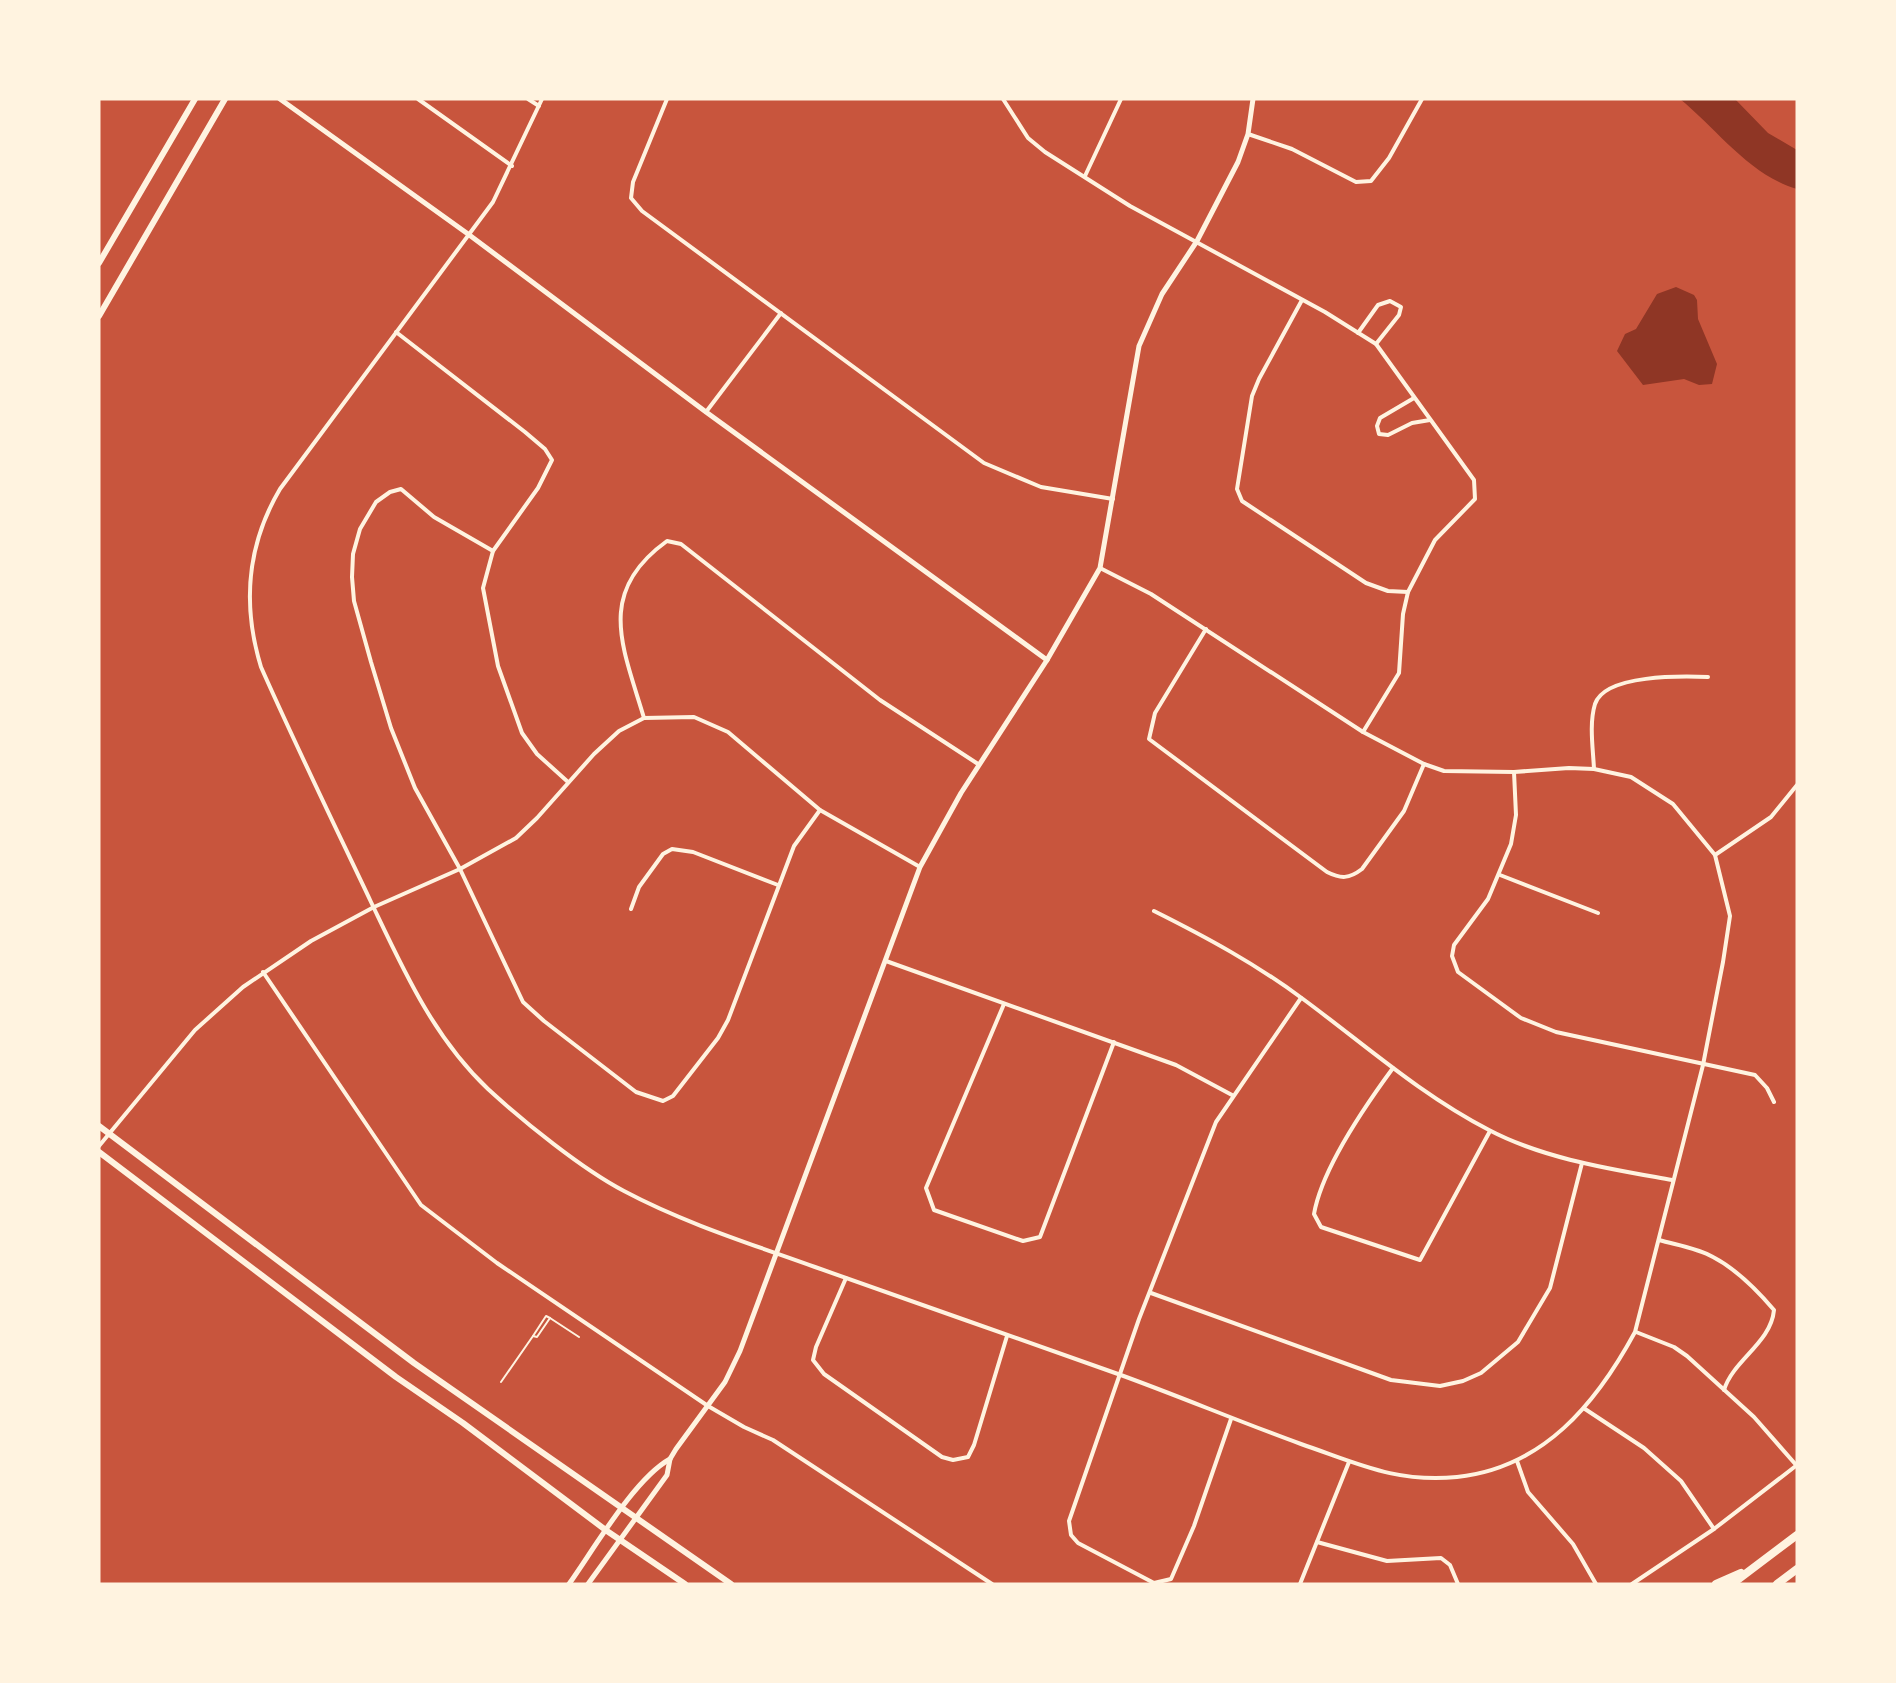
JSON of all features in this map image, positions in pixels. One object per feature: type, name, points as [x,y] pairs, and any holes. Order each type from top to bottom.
[{"type":"highway","points":[[1732,1584],[1797,1535]]},
{"type":"highway","points":[[1716,1584],[1756,1566]]},
{"type":"highway","points":[[1777,1584],[1797,1569]]},
{"type":"main road","points":[[99,263],[195,99]]},
{"type":"main road","points":[[99,316],[225,99]]},
{"type":"main road","points":[[99,1126],[414,1363],[731,1584]]},
{"type":"main road","points":[[99,1152],[396,1377],[464,1423],[607,1531],[685,1584]]},
{"type":"street","points":[[282,99],[1047,660]]},
{"type":"street","points":[[418,99],[512,166]]},
{"type":"street","points":[[528,99],[539,106]]},
{"type":"street","points":[[542,99],[493,202],[280,489],[268,510],[256,543],[248,591],[250,627],[261,667],[332,825],[374,907],[388,942],[448,1046],[492,1093],[601,1178],[678,1217],[1121,1375],[1231,1419],[1385,1474],[1420,1479],[1480,1473],[1517,1461],[1554,1438],[1585,1409],[1614,1370],[1635,1332],[1703,1065],[1730,916],[1715,855],[1673,804],[1631,777],[1594,769],[1514,772],[1444,771],[1424,764],[1363,732],[1151,594],[1100,568]]},
{"type":"street","points":[[667,99],[633,182],[630,198],[642,211],[984,463],[1041,487],[1113,500]]},
{"type":"street","points":[[1004,99],[1028,138],[1130,206],[1197,241],[1376,344],[1474,480],[1475,499],[1435,540],[1408,592],[1403,614],[1399,673],[1363,732]]},
{"type":"street","points":[[1085,176],[1121,99]]},
{"type":"street","points":[[588,1584],[667,1475],[670,1459],[725,1382],[740,1351],[774,1252],[920,867],[978,764],[1047,660],[1100,568],[1139,345],[1162,294],[1197,241],[1238,162],[1248,134],[1253,99]]},
{"type":"street","points":[[1248,134],[1292,149],[1356,182],[1371,181],[1389,158],[1422,99]]},
{"type":"street","points":[[1302,300],[1258,379],[1252,396],[1237,489],[1242,501],[1339,567],[1366,583],[1388,591],[1408,592]]},
{"type":"street","points":[[1358,333],[1378,305],[1390,301],[1401,307],[1399,315],[1376,344]]},
{"type":"street","points":[[706,412],[781,313]]},
{"type":"street","points":[[396,332],[525,432],[545,449],[552,460],[538,488],[493,551],[483,588],[498,666],[509,704],[522,733],[537,754],[568,782]]},
{"type":"street","points":[[1414,398],[1380,418],[1377,426],[1379,434],[1388,435],[1412,423],[1430,420]]},
{"type":"street","points":[[493,551],[434,517],[401,489],[390,492],[376,502],[360,529],[353,554],[354,601],[391,728],[415,788],[459,869],[523,1002],[544,1022],[636,1092],[663,1101],[674,1096],[718,1038],[728,1020],[794,846],[820,810]]},
{"type":"street","points":[[644,718],[620,632],[620,607],[626,583],[651,552],[666,541],[681,544],[880,700],[978,764]]},
{"type":"street","points":[[1206,629],[1155,713],[1149,738],[1327,872],[1341,879],[1354,876],[1362,869],[1404,811],[1424,764]]},
{"type":"street","points":[[1594,769],[1592,718],[1596,701],[1610,690],[1640,679],[1669,675],[1708,677]]},
{"type":"street","points":[[99,1146],[195,1030],[263,972],[311,941],[374,907],[459,869],[516,838],[619,731],[644,718],[694,717],[728,732],[820,810],[920,867]]},
{"type":"street","points":[[1514,772],[1516,815],[1511,844],[1500,875],[1488,898],[1454,945],[1452,956],[1458,972],[1521,1018],[1556,1032],[1755,1075],[1767,1088],[1774,1102]]},
{"type":"street","points":[[1715,855],[1771,817],[1797,785]]},
{"type":"street","points":[[631,909],[633,899],[649,872],[663,854],[672,849],[693,852],[778,885]]},
{"type":"street","points":[[1500,875],[1598,913]]},
{"type":"street","points":[[1154,911],[1212,940],[1301,998],[1393,1068],[1490,1131],[1582,1163],[1672,1180]]},
{"type":"street","points":[[886,961],[1176,1065],[1232,1095]]},
{"type":"street","points":[[263,972],[421,1205],[496,1263],[708,1406],[774,1440],[993,1584]]},
{"type":"street","points":[[1231,1419],[1194,1526],[1171,1579],[1154,1583],[1078,1543],[1071,1535],[1069,1521],[1151,1293],[1216,1122],[1232,1095],[1301,998]]},
{"type":"street","points":[[1004,1004],[926,1188],[934,1210],[1023,1241],[1040,1237],[1114,1042]]},
{"type":"street","points":[[1393,1068],[1358,1118],[1317,1197],[1314,1214],[1322,1227],[1420,1260],[1490,1131]]},
{"type":"street","points":[[1151,1293],[1391,1380],[1440,1386],[1463,1381],[1481,1373],[1518,1342],[1550,1288],[1582,1163]]},
{"type":"street","points":[[1659,1240],[1711,1256],[1729,1266],[1762,1295],[1774,1310],[1773,1322],[1749,1356],[1728,1378],[1724,1390]]},
{"type":"street","points":[[846,1278],[816,1347],[813,1360],[824,1374],[942,1457],[953,1460],[968,1456],[971,1451],[1007,1336]]},
{"type":"street","points":[[1632,1584],[1714,1529],[1797,1466],[1754,1417],[1674,1347],[1635,1332]]},
{"type":"street","points":[[1585,1409],[1644,1448],[1681,1481],[1714,1529]]},
{"type":"street","points":[[569,1584],[622,1509],[656,1466],[670,1459]]},
{"type":"street","points":[[1517,1461],[1528,1492],[1573,1544],[1596,1584]]},
{"type":"street","points":[[1300,1584],[1349,1462]]},
{"type":"street","points":[[1317,1542],[1387,1562],[1441,1558],[1450,1565],[1458,1584]]},
{"type":"lane","points":[[501,1382],[546,1316],[579,1337]]},
{"type":"lane","points":[[532,1336],[537,1337],[550,1318]]},
{"type":"shaded area","points":[[1680,99],[1735,99],[1768,133],[1797,150],[1797,189],[1764,173],[1749,162]]},
{"type":"shaded area","points":[[1676,287],[1694,295],[1697,300],[1698,319],[1717,364],[1712,384],[1699,385],[1684,379],[1643,385],[1617,351],[1625,334],[1636,329],[1657,294]]}]
